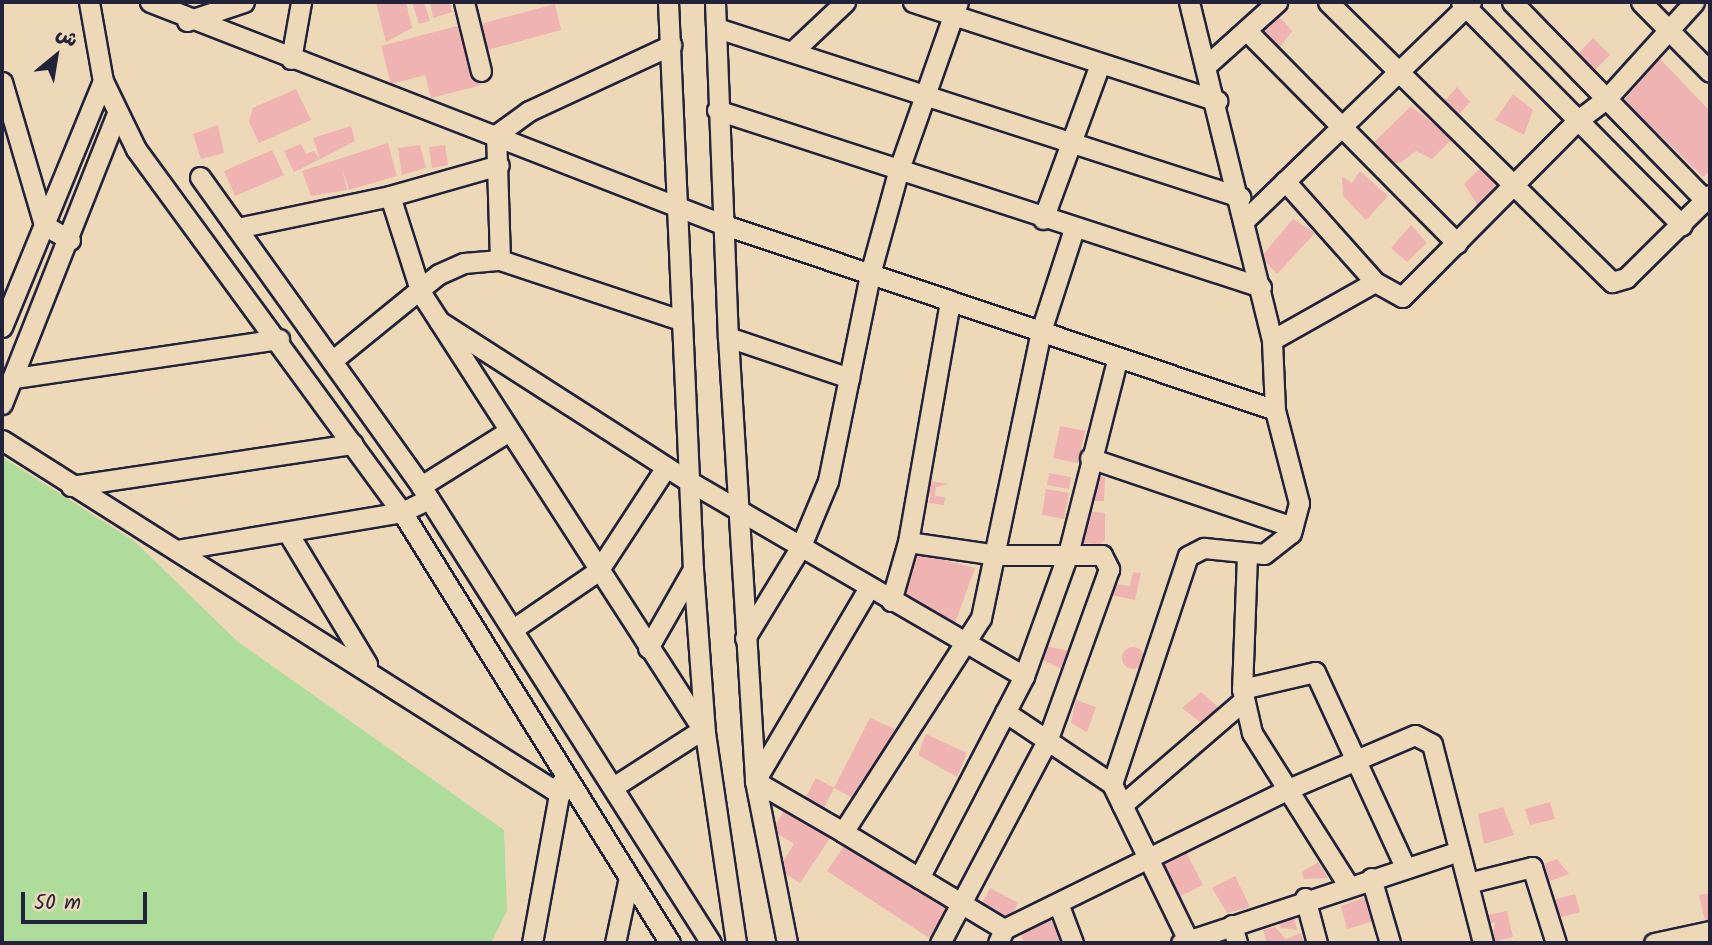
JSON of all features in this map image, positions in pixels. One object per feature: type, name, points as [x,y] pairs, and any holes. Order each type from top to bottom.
[{"type":"street","points":[[89,2],[103,80],[136,149],[279,339],[402,512],[670,943]]},
{"type":"street","points":[[150,2],[187,21],[496,135],[722,224],[1275,410]]},
{"type":"street","points":[[187,21],[243,2]]},
{"type":"street","points":[[291,59],[302,2]]},
{"type":"street","points":[[464,2],[481,71]]},
{"type":"street","points":[[668,2],[687,480],[704,731],[736,943]]},
{"type":"street","points":[[715,2],[722,224],[755,781],[787,943]]},
{"type":"street","points":[[792,52],[845,2]]},
{"type":"street","points":[[913,2],[954,9],[1099,67],[1217,101]]},
{"type":"street","points":[[1112,784],[1188,556],[1204,548],[1247,555],[1275,549],[1293,527],[1299,503],[1275,410],[1272,340],[1261,287],[1208,64],[1189,2]]},
{"type":"street","points":[[1208,64],[1277,2]]},
{"type":"street","points":[[1328,2],[1398,70],[1510,187],[1612,282],[1626,278],[1682,225],[1707,197],[1512,2]]},
{"type":"street","points":[[1641,2],[1710,72]]},
{"type":"street","points":[[1284,181],[1375,282],[1394,297],[1402,297],[1578,120],[1608,97],[1694,2]]},
{"type":"street","points":[[1246,219],[1342,128],[1466,3],[1682,225]]},
{"type":"street","points":[[745,638],[800,548],[828,481],[870,274],[898,172],[926,97],[954,9]]},
{"type":"street","points":[[717,28],[1073,146],[1240,197]]},
{"type":"street","points":[[1245,30],[1457,243]]},
{"type":"street","points":[[496,135],[529,111],[671,45]]},
{"type":"street","points":[[1044,219],[1073,146],[1099,67]]},
{"type":"street","points":[[2,327],[103,80]]},
{"type":"street","points":[[3,90],[44,225],[70,240]]},
{"type":"street","points":[[717,110],[898,172],[1261,287]]},
{"type":"street","points":[[2,404],[70,240],[117,114]]},
{"type":"street","points":[[496,135],[500,260]]},
{"type":"street","points":[[237,228],[390,196],[499,165]]},
{"type":"street","points":[[200,177],[333,359],[425,493],[711,943]]},
{"type":"street","points":[[390,196],[421,293],[598,571],[704,731]]},
{"type":"street","points":[[844,832],[968,642],[997,555],[1041,331],[1074,229]]},
{"type":"street","points":[[333,359],[455,265],[500,260],[680,320]]},
{"type":"street","points":[[1272,340],[1375,282]]},
{"type":"street","points":[[891,601],[908,542],[950,301]]},
{"type":"street","points":[[439,321],[738,511],[868,589],[968,642],[1024,676]]},
{"type":"street","points":[[728,337],[849,378]]},
{"type":"street","points":[[15,378],[279,339]]},
{"type":"street","points":[[919,878],[1024,676],[1068,554],[1090,458],[1118,357]]},
{"type":"street","points":[[176,550],[402,512],[509,431]]},
{"type":"street","points":[[2,440],[71,486],[369,668],[560,794]]},
{"type":"street","points":[[71,486],[353,444]]},
{"type":"street","points":[[1090,458],[1293,527]]},
{"type":"street","points":[[513,629],[598,571],[666,467]]},
{"type":"street","points":[[288,533],[369,668]]},
{"type":"street","points":[[908,542],[997,555],[1102,555],[1109,569],[1047,741],[964,903],[940,943]]},
{"type":"street","points":[[1247,555],[1243,694],[1252,733],[1348,885]]},
{"type":"street","points":[[648,648],[693,569]]},
{"type":"street","points":[[755,781],[868,589]]},
{"type":"street","points":[[1122,805],[1243,694],[1315,671],[1405,867]]},
{"type":"street","points":[[1005,712],[1112,784],[1185,942],[1235,934],[1305,898],[1459,851]]},
{"type":"street","points":[[613,787],[704,731]]},
{"type":"street","points":[[755,781],[964,903],[1001,936],[1058,903],[1286,790],[1357,759],[1423,735],[1432,744],[1483,943]]},
{"type":"street","points":[[532,943],[563,770]]},
{"type":"street","points":[[1468,883],[1532,867],[1556,943]]},
{"type":"street","points":[[615,943],[629,877]]},
{"type":"street","points":[[1371,878],[1390,943]]},
{"type":"street","points":[[1305,898],[1317,943]]},
{"type":"street","points":[[1058,903],[1073,943]]},
{"type":"street","points":[[1654,943],[1703,936]]},
{"type":"green space","points":[[2,457],[134,541],[237,641],[504,830],[507,911],[491,943],[2,943]]},
{"type":"building","points":[[376,2],[406,2],[412,28],[386,42]]},
{"type":"building","points":[[412,2],[424,2],[430,21],[419,24]]},
{"type":"building","points":[[430,2],[450,2],[452,12],[433,18]]},
{"type":"building","points":[[555,4],[561,30],[480,52],[473,26]]},
{"type":"building","points":[[1275,11],[1292,31],[1279,49],[1254,30]]},
{"type":"building","points":[[465,24],[482,85],[431,98],[425,75],[391,84],[381,46]]},
{"type":"building","points":[[1593,38],[1610,55],[1594,71],[1576,56]]},
{"type":"building","points":[[1660,59],[1710,111],[1710,171],[1703,177],[1624,100]]},
{"type":"building","points":[[1457,87],[1470,102],[1457,117],[1442,104]]},
{"type":"building","points":[[296,89],[311,120],[259,143],[249,122],[253,108]]},
{"type":"building","points":[[1513,94],[1533,110],[1524,135],[1495,120]]},
{"type":"building","points":[[1411,106],[1452,139],[1432,159],[1416,151],[1400,163],[1389,163],[1370,146]]},
{"type":"building","points":[[218,125],[224,153],[201,159],[193,134]]},
{"type":"building","points":[[351,126],[355,141],[320,159],[313,138]]},
{"type":"building","points":[[388,143],[397,176],[349,190],[342,168],[347,190],[311,196],[302,171]]},
{"type":"building","points":[[301,144],[306,154],[314,151],[320,159],[294,172],[284,151]]},
{"type":"building","points":[[420,145],[426,168],[402,175],[398,148]]},
{"type":"building","points":[[445,145],[448,165],[432,168],[429,147]]},
{"type":"building","points":[[272,150],[284,175],[235,196],[224,171]]},
{"type":"building","points":[[1480,168],[1497,185],[1478,206],[1464,184]]},
{"type":"building","points":[[1360,171],[1388,196],[1366,220],[1343,196],[1342,176],[1352,183]]},
{"type":"building","points":[[1293,219],[1315,233],[1277,274],[1261,257]]},
{"type":"building","points":[[1411,225],[1427,243],[1407,262],[1391,248]]},
{"type":"building","points":[[1060,426],[1085,431],[1078,463],[1053,458]]},
{"type":"building","points":[[1049,473],[1071,477],[1069,489],[1047,485]]},
{"type":"building","points":[[1090,477],[1105,477],[1104,501],[1089,501]]},
{"type":"building","points":[[924,480],[949,484],[936,487],[935,496],[945,497],[944,505],[929,503],[931,494],[922,493]]},
{"type":"building","points":[[1046,489],[1069,493],[1064,519],[1042,515]]},
{"type":"building","points":[[1083,511],[1105,513],[1105,540],[1100,544],[1082,543]]},
{"type":"building","points":[[913,552],[975,568],[951,634],[903,608]]},
{"type":"building","points":[[1133,572],[1141,573],[1135,600],[1112,595],[1115,584],[1130,586]]},
{"type":"building","points":[[1045,646],[1070,651],[1065,671],[1043,660]]},
{"type":"building","points":[[1133,647],[1141,650],[1144,658],[1141,666],[1133,669],[1125,666],[1122,658],[1125,650]]},
{"type":"building","points":[[1201,692],[1218,707],[1204,725],[1182,708]]},
{"type":"building","points":[[1076,700],[1096,707],[1087,732],[1071,723]]},
{"type":"building","points":[[870,718],[895,729],[867,785],[861,781],[853,798],[834,788]]},
{"type":"building","points":[[926,734],[967,753],[957,777],[918,755]]},
{"type":"building","points":[[816,778],[834,788],[823,810],[804,800]]},
{"type":"building","points":[[1550,802],[1555,819],[1530,825],[1525,809]]},
{"type":"building","points":[[1503,807],[1514,835],[1484,844],[1478,814]]},
{"type":"building","points":[[785,809],[830,838],[800,883],[778,869],[794,844],[772,830]]},
{"type":"building","points":[[846,843],[951,907],[934,941],[827,871]]},
{"type":"building","points":[[1186,852],[1203,885],[1173,900],[1157,868]]},
{"type":"building","points":[[1557,859],[1569,874],[1550,881],[1544,864]]},
{"type":"building","points":[[1318,862],[1328,878],[1304,879],[1302,872]]},
{"type":"building","points":[[1235,876],[1250,907],[1227,913],[1212,888]]},
{"type":"building","points":[[990,888],[1018,903],[1006,926],[978,911]]},
{"type":"building","points":[[1710,893],[1710,920],[1705,921],[1699,895]]},
{"type":"building","points":[[1575,894],[1580,912],[1558,918],[1553,900]]},
{"type":"building","points":[[1369,896],[1377,920],[1347,929],[1341,906]]},
{"type":"building","points":[[1507,911],[1513,937],[1492,942],[1495,922],[1484,925],[1482,916]]},
{"type":"building","points":[[1294,918],[1297,930],[1281,928],[1278,923]]},
{"type":"building","points":[[1050,919],[1063,943],[1024,943],[1021,934]]},
{"type":"building","points":[[1275,927],[1286,939],[1301,933],[1304,943],[1267,943],[1263,930]]}]
